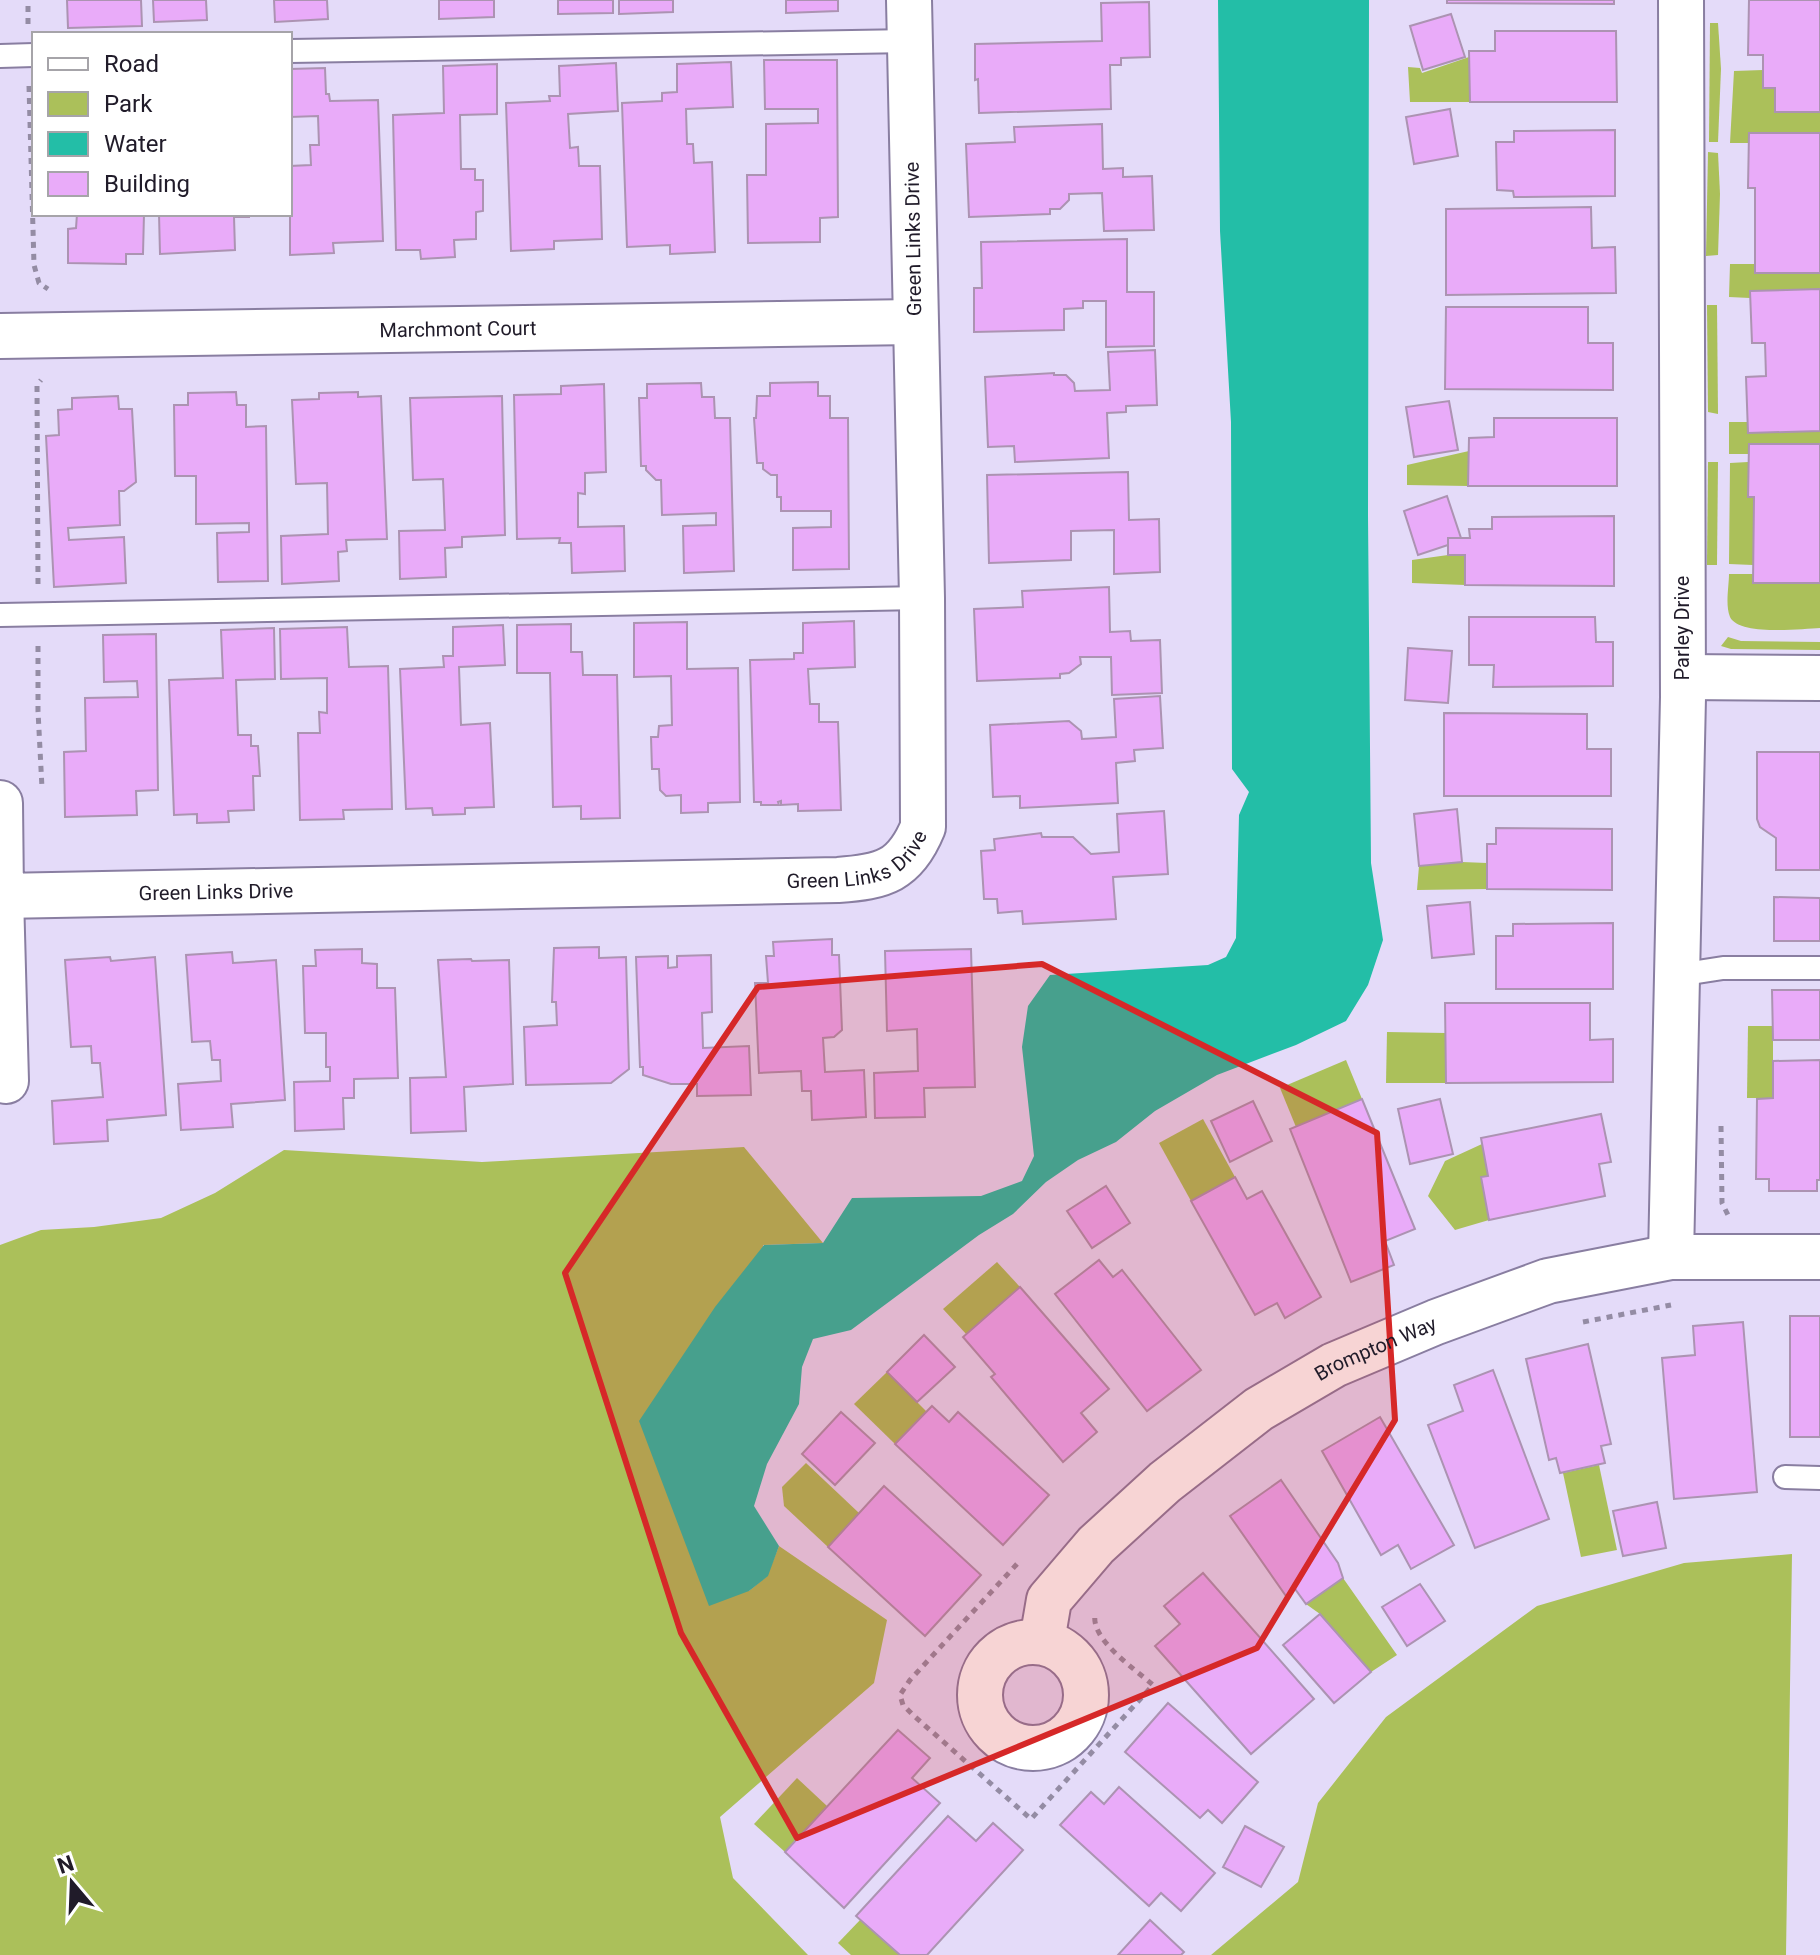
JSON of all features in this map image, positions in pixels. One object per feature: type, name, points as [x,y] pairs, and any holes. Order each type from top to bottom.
[{"type":"street","name":"Parley Drive","points":[[1671,1257],[1683,677],[1681,0]]},
{"type":"street","name":"Green Links Drive","points":[[1,896],[869,878],[898,867],[915,847],[923,827],[922,598],[910,20]]},
{"type":"street","name":"Marchmont Court","points":[[0,336],[914,322]]},
{"type":"street","points":[[1683,677],[1820,678]]},
{"type":"street","points":[[0,803],[6,1081]]},
{"type":"street","name":"Brompton Way","points":[[1042,1641],[1049,1600],[1096,1545],[1165,1482],[1259,1409],[1334,1365],[1436,1322],[1548,1281],[1671,1257],[1820,1257]]},
{"type":"lane","points":[[292,51],[910,20]]},
{"type":"lane","points":[[0,56],[30,56]]},
{"type":"lane","points":[[0,615],[922,598]]},
{"type":"lane","points":[[1678,975],[1723,968],[1820,968]]},
{"type":"lane","points":[[1785,1477],[1820,1478]]},
{"type":"path","points":[[30,56],[32,186]]},
{"type":"path","points":[[33,216],[35,276],[43,288],[51,290]]},
{"type":"path","points":[[42,793],[38,711],[37,385],[50,374]]},
{"type":"path","points":[[1721,1114],[1722,1203],[1728,1215]]},
{"type":"path","points":[[1572,1324],[1676,1304]]},
{"type":"path","points":[[1025,1557],[910,1680],[900,1695],[903,1705],[913,1715],[1031,1819],[1153,1685],[1101,1638],[1094,1623],[1096,1610]]},
{"type":"highlighted area","points":[[1042,964],[1377,1133],[1395,1420],[1257,1648],[797,1838],[681,1633],[565,1273],[758,987]]},
{"type":"green space","points":[[1710,23],[1718,23],[1721,69],[1718,142],[1709,142]]},
{"type":"green space","points":[[1469,57],[1470,102],[1410,102],[1408,67],[1420,68],[1422,73]]},
{"type":"green space","points":[[1763,70],[1775,88],[1775,112],[1820,112],[1820,133],[1749,133],[1749,143],[1730,143],[1734,71]]},
{"type":"green space","points":[[1708,152],[1718,153],[1720,194],[1718,255],[1706,256]]},
{"type":"green space","points":[[1730,264],[1755,264],[1756,273],[1820,273],[1820,289],[1750,298],[1729,297]]},
{"type":"green space","points":[[1707,305],[1717,305],[1718,414],[1708,412]]},
{"type":"green space","points":[[1729,422],[1747,422],[1748,433],[1820,431],[1820,444],[1749,444],[1749,454],[1729,454]]},
{"type":"green space","points":[[1469,451],[1468,486],[1407,485],[1407,465]]},
{"type":"green space","points":[[1708,462],[1718,462],[1717,565],[1707,565]]},
{"type":"green space","points":[[1748,462],[1748,496],[1754,497],[1753,565],[1729,564],[1730,463]]},
{"type":"green space","points":[[1465,555],[1465,585],[1412,583],[1412,560]]},
{"type":"green space","points":[[1729,574],[1753,574],[1754,583],[1820,583],[1820,628],[1771,630],[1736,623],[1730,617],[1728,607]]},
{"type":"green space","points":[[1728,637],[1741,641],[1820,642],[1820,650],[1731,649],[1721,646]]},
{"type":"green space","points":[[1487,863],[1487,889],[1417,890],[1419,866]]},
{"type":"green space","points":[[1748,1026],[1773,1026],[1773,1098],[1747,1098]]},
{"type":"green space","points":[[1387,1032],[1446,1033],[1446,1083],[1386,1083]]},
{"type":"green space","points":[[1346,1060],[1362,1099],[1296,1127],[1280,1088]]},
{"type":"green space","points":[[1203,1119],[1235,1177],[1191,1201],[1159,1143]]},
{"type":"green space","points":[[1482,1144],[1488,1176],[1482,1177],[1489,1220],[1455,1230],[1428,1196],[1445,1161]]},
{"type":"green space","points":[[744,1147],[823,1243],[763,1245],[749,1591],[767,1576],[779,1546],[887,1620],[874,1683],[720,1817],[733,1878],[808,1955],[0,1955],[0,1245],[41,1230],[161,1218],[215,1193],[284,1150],[482,1162]]},
{"type":"green space","points":[[997,1262],[1020,1287],[967,1335],[943,1309]]},
{"type":"green space","points":[[887,1372],[927,1412],[895,1444],[854,1404]]},
{"type":"green space","points":[[806,1463],[859,1513],[828,1547],[784,1506],[782,1487]]},
{"type":"green space","points":[[1599,1465],[1617,1550],[1581,1557],[1563,1473]]},
{"type":"green space","points":[[1792,1554],[1786,1955],[1211,1955],[1298,1882],[1318,1803],[1386,1717],[1537,1606],[1684,1563]]},
{"type":"green space","points":[[1343,1578],[1397,1655],[1371,1672],[1320,1614],[1306,1604]]},
{"type":"green space","points":[[797,1778],[827,1806],[785,1852],[754,1824]]},
{"type":"green space","points":[[861,1919],[900,1955],[851,1955],[838,1943]]},
{"type":"water","points":[[1218,0],[1369,0],[1371,863],[1383,940],[1368,985],[1346,1021],[1296,1045],[1217,1075],[1155,1111],[1116,1142],[1078,1160],[1046,1182],[1013,1214],[979,1235],[851,1330],[813,1339],[802,1367],[799,1404],[767,1464],[754,1506],[779,1546],[768,1576],[749,1591],[709,1606],[639,1421],[715,1307],[764,1245],[823,1243],[852,1198],[981,1196],[1022,1181],[1034,1156],[1022,1047],[1028,1006],[1050,975],[1208,965],[1226,957],[1236,938],[1239,815],[1249,792],[1232,769],[1231,422],[1220,231]]},
{"type":"building","points":[[67,0],[141,0],[142,26],[68,28]]},
{"type":"building","points":[[153,0],[206,0],[207,20],[154,22]]},
{"type":"building","points":[[274,0],[327,0],[328,19],[275,22]]},
{"type":"building","points":[[439,0],[494,0],[494,17],[439,19]]},
{"type":"building","points":[[558,0],[613,0],[613,13],[558,14]]},
{"type":"building","points":[[619,0],[673,0],[673,12],[619,14]]},
{"type":"building","points":[[786,0],[838,0],[838,11],[786,13]]},
{"type":"building","points":[[1447,0],[1614,0],[1614,4],[1447,3]]},
{"type":"building","points":[[1749,0],[1820,0],[1820,112],[1775,112],[1775,88],[1763,88],[1763,55],[1748,55]]},
{"type":"building","points":[[1149,2],[1150,57],[1121,58],[1121,65],[1110,65],[1111,109],[979,113],[975,44],[1102,41],[1101,3]]},
{"type":"building","points":[[1451,14],[1465,57],[1423,70],[1410,26]]},
{"type":"building","points":[[1495,31],[1616,31],[1617,102],[1470,102],[1469,51],[1495,51]]},
{"type":"building","points":[[764,60],[837,60],[838,217],[820,218],[820,242],[748,243],[747,175],[766,175],[766,124],[818,123],[818,109],[765,109]]},
{"type":"building","points":[[731,62],[733,107],[686,109],[687,144],[693,144],[694,163],[712,162],[715,252],[670,254],[670,245],[627,247],[622,103],[662,101],[662,93],[677,92],[677,64]]},
{"type":"building","points":[[616,63],[618,111],[568,114],[570,148],[578,147],[579,166],[600,166],[602,239],[554,241],[554,249],[511,251],[506,103],[550,101],[549,96],[560,96],[559,66]]},
{"type":"building","points":[[497,64],[497,114],[460,115],[461,169],[475,169],[475,180],[483,180],[483,211],[476,212],[476,239],[454,240],[455,257],[421,259],[420,250],[396,250],[393,115],[444,113],[443,66]]},
{"type":"building","points":[[325,68],[326,94],[329,94],[330,101],[378,100],[383,241],[333,243],[334,253],[290,255],[292,166],[311,165],[310,145],[319,145],[318,116],[292,117],[292,69]]},
{"type":"building","points":[[1450,109],[1458,156],[1414,164],[1406,117]]},
{"type":"building","points":[[1102,124],[1103,169],[1123,168],[1123,177],[1152,176],[1154,230],[1104,231],[1102,193],[1069,194],[1069,200],[1060,209],[1050,209],[1050,214],[969,217],[966,144],[1015,142],[1014,127]]},
{"type":"building","points":[[1615,130],[1615,196],[1514,197],[1513,191],[1497,190],[1496,142],[1514,142],[1514,131]]},
{"type":"building","points":[[1749,133],[1820,133],[1820,273],[1755,273],[1755,188],[1748,188]]},
{"type":"building","points":[[1591,207],[1592,248],[1615,247],[1616,293],[1446,295],[1446,209]]},
{"type":"building","points":[[77,216],[144,216],[143,254],[126,254],[126,264],[68,263],[68,229],[76,228]]},
{"type":"building","points":[[159,216],[249,216],[234,217],[235,250],[160,254]]},
{"type":"building","points":[[1127,239],[1127,292],[1154,292],[1154,346],[1106,347],[1106,301],[1083,301],[1083,308],[1064,309],[1064,330],[974,332],[974,288],[982,288],[981,242]]},
{"type":"building","points":[[1820,289],[1820,431],[1748,433],[1746,377],[1766,376],[1765,343],[1752,343],[1750,291]]},
{"type":"building","points":[[1446,307],[1588,307],[1588,343],[1613,343],[1613,390],[1445,389]]},
{"type":"building","points":[[1155,350],[1157,405],[1126,406],[1126,412],[1107,413],[1109,458],[1015,462],[1014,446],[988,447],[985,377],[1054,373],[1066,375],[1074,383],[1075,391],[1110,390],[1108,352]]},
{"type":"building","points":[[818,382],[818,396],[830,396],[830,418],[848,418],[849,569],[793,570],[793,528],[831,527],[831,511],[781,511],[781,497],[777,497],[777,475],[763,469],[763,463],[757,463],[754,418],[757,396],[770,396],[770,383]]},
{"type":"building","points":[[701,383],[702,397],[714,397],[715,418],[730,418],[734,571],[684,573],[683,526],[716,525],[716,513],[662,515],[661,480],[656,480],[646,466],[641,466],[639,398],[647,398],[647,384]]},
{"type":"building","points":[[604,384],[606,472],[585,473],[585,494],[578,493],[578,527],[624,526],[625,571],[572,573],[571,543],[559,543],[560,538],[517,539],[514,395],[561,394],[561,386]]},
{"type":"building","points":[[236,392],[237,405],[246,405],[246,427],[266,426],[268,581],[218,582],[217,533],[249,532],[249,523],[196,524],[196,476],[175,476],[174,405],[188,405],[188,393]]},
{"type":"building","points":[[358,392],[358,397],[381,396],[387,539],[346,540],[347,551],[338,552],[339,581],[282,584],[281,536],[328,534],[327,483],[296,484],[292,400],[319,399],[319,393]]},
{"type":"building","points":[[118,396],[119,409],[132,409],[136,482],[119,491],[120,525],[68,528],[69,540],[124,537],[126,583],[54,587],[46,436],[59,435],[58,410],[72,409],[72,398]]},
{"type":"building","points":[[502,396],[505,535],[462,537],[462,547],[445,548],[446,577],[400,579],[399,531],[445,530],[443,479],[413,480],[410,398]]},
{"type":"building","points":[[1449,401],[1458,450],[1414,457],[1406,407]]},
{"type":"building","points":[[1494,418],[1617,418],[1617,486],[1468,486],[1469,438],[1494,437]]},
{"type":"building","points":[[1749,444],[1820,444],[1820,583],[1753,583],[1754,497],[1748,497]]},
{"type":"building","points":[[1128,472],[1129,520],[1159,519],[1160,572],[1114,574],[1114,530],[1071,531],[1071,560],[989,563],[987,475]]},
{"type":"building","points":[[1447,496],[1461,538],[1448,538],[1448,545],[1418,555],[1404,511]]},
{"type":"building","points":[[1614,516],[1614,586],[1465,585],[1465,555],[1448,555],[1448,538],[1470,538],[1469,529],[1492,529],[1492,517]]},
{"type":"building","points":[[1109,587],[1110,632],[1130,631],[1131,641],[1160,640],[1162,693],[1112,695],[1111,657],[1080,657],[1081,664],[1069,673],[1060,674],[1060,678],[977,681],[974,609],[1023,607],[1022,591]]},
{"type":"building","points":[[1469,617],[1595,617],[1596,642],[1613,642],[1613,686],[1493,687],[1494,665],[1469,665]]},
{"type":"building","points":[[854,621],[855,667],[808,669],[810,704],[819,704],[819,722],[838,722],[841,810],[798,811],[798,804],[781,805],[781,801],[779,805],[761,805],[761,802],[754,802],[750,660],[794,659],[794,653],[803,653],[803,623]]},
{"type":"building","points":[[687,622],[687,669],[738,668],[740,802],[708,803],[708,812],[681,813],[681,795],[666,796],[660,790],[659,769],[652,769],[651,737],[658,737],[659,726],[672,725],[671,676],[634,677],[634,623]]},
{"type":"building","points":[[571,624],[571,652],[582,652],[583,675],[617,675],[620,818],[581,819],[581,806],[553,807],[550,673],[517,673],[517,625]]},
{"type":"building","points":[[503,625],[505,665],[459,667],[461,725],[490,723],[494,807],[465,808],[465,814],[433,815],[432,808],[406,809],[400,669],[444,667],[443,656],[453,656],[453,627]]},
{"type":"building","points":[[347,627],[349,667],[388,666],[392,809],[343,810],[344,819],[300,820],[298,733],[320,733],[319,712],[327,713],[327,678],[281,679],[280,629]]},
{"type":"building","points":[[274,628],[275,679],[236,680],[238,735],[251,735],[251,746],[258,746],[260,776],[253,776],[254,810],[228,811],[229,822],[197,823],[197,814],[174,815],[169,680],[223,678],[221,630]]},
{"type":"building","points":[[156,634],[158,790],[136,791],[137,815],[65,817],[64,752],[86,751],[85,698],[138,697],[137,681],[104,682],[103,635]]},
{"type":"building","points":[[1408,648],[1452,651],[1448,703],[1405,700]]},
{"type":"building","points":[[1160,696],[1163,748],[1134,750],[1135,761],[1116,763],[1118,803],[1020,808],[1020,796],[993,797],[990,725],[1069,721],[1081,731],[1082,739],[1116,737],[1114,699]]},
{"type":"building","points":[[1444,713],[1587,714],[1587,749],[1611,749],[1611,796],[1444,796]]},
{"type":"building","points":[[1757,752],[1820,752],[1820,870],[1776,870],[1776,838],[1760,827],[1757,819]]},
{"type":"building","points":[[1457,809],[1462,862],[1419,866],[1414,814]]},
{"type":"building","points":[[1164,811],[1168,874],[1113,877],[1116,919],[1023,924],[1022,911],[998,913],[997,899],[984,899],[981,851],[995,850],[994,839],[1041,833],[1042,837],[1073,837],[1091,854],[1119,852],[1117,814]]},
{"type":"building","points":[[1496,828],[1612,829],[1612,890],[1487,889],[1487,844],[1496,844]]},
{"type":"building","points":[[1774,897],[1820,898],[1820,941],[1774,941]]},
{"type":"building","points":[[1470,902],[1474,954],[1432,958],[1427,906]]},
{"type":"building","points":[[1613,923],[1613,989],[1496,989],[1496,936],[1513,936],[1513,924]]},
{"type":"building","points":[[832,939],[832,955],[839,955],[842,1030],[834,1037],[823,1038],[825,1072],[864,1070],[866,1117],[812,1120],[811,1091],[802,1091],[801,1071],[759,1073],[755,983],[768,983],[766,956],[774,956],[773,942]]},
{"type":"building","points":[[599,947],[599,958],[626,957],[629,1069],[611,1083],[526,1085],[524,1027],[557,1025],[556,1002],[552,1002],[554,948]]},
{"type":"building","points":[[362,949],[362,963],[377,964],[377,988],[395,988],[398,1078],[354,1079],[354,1098],[343,1098],[344,1129],[295,1131],[294,1082],[330,1081],[330,1067],[326,1067],[326,1033],[305,1033],[303,966],[316,966],[315,950]]},
{"type":"building","points":[[971,949],[975,1087],[924,1088],[925,1117],[875,1118],[874,1073],[918,1071],[917,1029],[887,1031],[885,951]]},
{"type":"building","points":[[232,952],[233,963],[276,960],[285,1100],[231,1104],[233,1127],[181,1130],[178,1084],[221,1081],[220,1060],[212,1060],[210,1041],[192,1042],[186,955]]},
{"type":"building","points":[[711,955],[712,1012],[702,1013],[703,1048],[749,1046],[751,1095],[697,1096],[697,1084],[671,1084],[643,1075],[643,1067],[640,1067],[636,957],[668,956],[668,968],[677,967],[677,956]]},
{"type":"building","points":[[110,957],[111,961],[155,957],[166,1115],[107,1120],[108,1141],[54,1144],[52,1101],[103,1097],[100,1063],[92,1063],[91,1046],[71,1047],[65,960]]},
{"type":"building","points":[[438,960],[509,960],[513,1084],[464,1087],[466,1131],[411,1133],[410,1078],[446,1077]]},
{"type":"building","points":[[1772,990],[1820,990],[1820,1040],[1773,1040]]},
{"type":"building","points":[[1445,1003],[1590,1003],[1590,1040],[1613,1039],[1613,1082],[1446,1083]]},
{"type":"building","points":[[1820,1060],[1820,1180],[1817,1180],[1817,1191],[1769,1191],[1769,1179],[1756,1179],[1757,1099],[1773,1098],[1773,1061]]},
{"type":"building","points":[[1362,1099],[1415,1229],[1385,1241],[1394,1265],[1351,1282],[1290,1129]]},
{"type":"building","points":[[1440,1099],[1453,1154],[1410,1164],[1398,1109]]},
{"type":"building","points":[[1253,1101],[1272,1141],[1230,1162],[1211,1121]]},
{"type":"building","points":[[1601,1114],[1611,1162],[1599,1164],[1605,1196],[1489,1220],[1481,1177],[1488,1176],[1481,1138]]},
{"type":"building","points":[[1235,1177],[1247,1199],[1262,1191],[1321,1297],[1285,1318],[1277,1303],[1255,1315],[1191,1201]]},
{"type":"building","points":[[1106,1186],[1130,1223],[1092,1248],[1067,1211]]},
{"type":"building","points":[[1099,1260],[1113,1277],[1122,1270],[1201,1370],[1147,1411],[1055,1294]]},
{"type":"building","points":[[1020,1287],[1109,1389],[1081,1413],[1097,1432],[1063,1462],[991,1377],[995,1374],[963,1337]]},
{"type":"building","points":[[1790,1316],[1820,1316],[1820,1437],[1790,1437]]},
{"type":"building","points":[[1743,1322],[1757,1492],[1674,1499],[1662,1358],[1695,1355],[1693,1326]]},
{"type":"building","points":[[924,1335],[955,1367],[917,1402],[887,1372]]},
{"type":"building","points":[[1588,1344],[1611,1444],[1601,1446],[1605,1463],[1560,1473],[1556,1458],[1549,1460],[1526,1359]]},
{"type":"building","points":[[1493,1370],[1549,1519],[1475,1548],[1428,1425],[1463,1411],[1454,1385]]},
{"type":"building","points":[[932,1406],[949,1422],[958,1412],[1049,1495],[1003,1545],[895,1444]]},
{"type":"building","points":[[841,1412],[875,1443],[835,1485],[802,1454]]},
{"type":"building","points":[[1380,1417],[1454,1545],[1411,1569],[1398,1545],[1381,1555],[1322,1451]]},
{"type":"building","points":[[1281,1480],[1338,1563],[1343,1578],[1306,1604],[1295,1589],[1286,1596],[1230,1516]]},
{"type":"building","points":[[884,1486],[981,1575],[925,1636],[828,1547]]},
{"type":"building","points":[[1657,1502],[1666,1548],[1623,1556],[1613,1511]]},
{"type":"building","points":[[1203,1573],[1314,1699],[1251,1754],[1155,1646],[1180,1624],[1164,1606]]},
{"type":"building","points":[[1420,1584],[1445,1621],[1407,1646],[1382,1607]]},
{"type":"building","points":[[1320,1614],[1371,1672],[1334,1703],[1283,1645]]},
{"type":"building","points":[[1168,1703],[1258,1782],[1222,1823],[1208,1810],[1200,1818],[1125,1752]]},
{"type":"building","points":[[898,1730],[930,1758],[912,1778],[940,1803],[844,1908],[785,1852]]},
{"type":"building","points":[[1119,1787],[1215,1873],[1181,1911],[1161,1893],[1149,1906],[1060,1825],[1091,1792],[1104,1804]]},
{"type":"building","points":[[948,1816],[976,1841],[993,1823],[1023,1850],[927,1955],[900,1955],[856,1916]]},
{"type":"building","points":[[1245,1826],[1284,1847],[1261,1887],[1223,1867]]},
{"type":"building","points":[[1150,1920],[1184,1952],[1181,1955],[1118,1955]]}]
